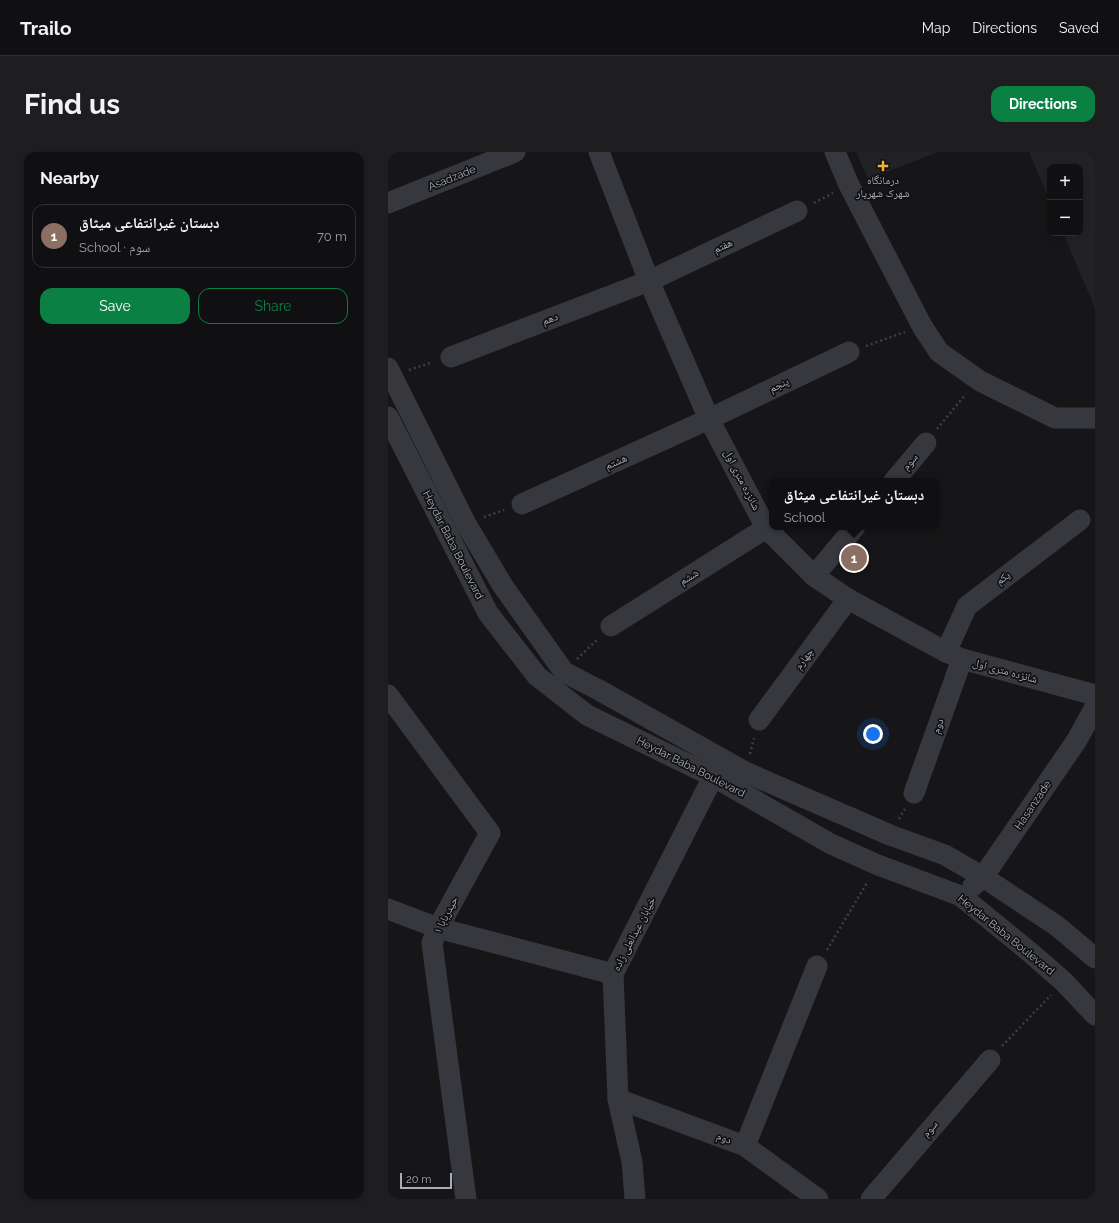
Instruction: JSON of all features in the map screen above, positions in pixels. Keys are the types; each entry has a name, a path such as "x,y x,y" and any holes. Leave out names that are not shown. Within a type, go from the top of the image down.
{"street":[{"name":"Asadzade","path":"388,203 515,152"},
{"name":"شانزده متری اول","path":"599,152 649,281 710,419 766,528 814,576 848,599 954,656 1095,695"},
{"path":"834,152 849,185 922,326 940,352 980,381 1055,418 1095,418"},
{"name":"هفتم","path":"649,281 797,211"},
{"name":"دهم","path":"451,357 649,281"},
{"name":"پنجم","path":"710,419 849,352"},
{"name":"Heydar Baba Boulevard","path":"390,371 466,524 503,586 564,672 599,690 831,844 878,865 961,896 1064,982 1095,1015"},
{"name":"Heydar Baba Boulevard","path":"388,417 488,613 537,676 587,715 718,768 745,772 890,835 944,856 983,877 1057,926 1095,958"},
{"name":"هشتم","path":"522,504 710,419"},
{"name":"سوم","path":"897,478 926,443"},
{"name":"یکم","path":"954,656 966,606 1080,520"},
{"name":"ششم","path":"611,626 766,528"},
{"path":"814,576 853,530"},
{"name":"چهارم","path":"759,720 848,599"},
{"name":"دوم","path":"914,793 954,656"},
{"name":"حیدربابا ۱","path":"388,695 490,833 438,928 432,943 466,1199"},
{"name":"Hasanzade","path":"961,896 983,877 1078,740 1095,707"},
{"name":"خیابان عبدالعلی زاده","path":"635,1199 632,1162 618,1099 613,974 718,768"},
{"path":"388,909 438,928 613,974"},
{"path":"745,1146 817,966"},
{"name":"سوم","path":"871,1199 990,1060"},
{"name":"دوم","path":"618,1099 745,1146 818,1199"}],"path":[{"path":"797,211 849,185"},
{"path":"849,352 922,326"},
{"path":"390,371 451,357"},
{"path":"926,443 959,400 980,381"},
{"path":"466,524 522,504"},
{"path":"564,672 611,626"},
{"path":"745,772 759,720"},
{"path":"890,835 914,793"},
{"path":"817,966 878,865"},
{"path":"990,1060 1064,982"},
{"path":"1089,1199 1095,1195"}],"shaded area":[{"name":"درمانگاه شهرک شهریار","path":"856,152 938,152 868,179"},
{"path":"1029,152 1095,152 1095,308 1064,236 1083,236 1083,164 1047,164 1047,194"}],"place":[{"name":"درمانگاه شهرک شهریار","path":"883,166"},
{"name":"دبستان غیرانتفاعی میثاق","path":"854,558"}]}
